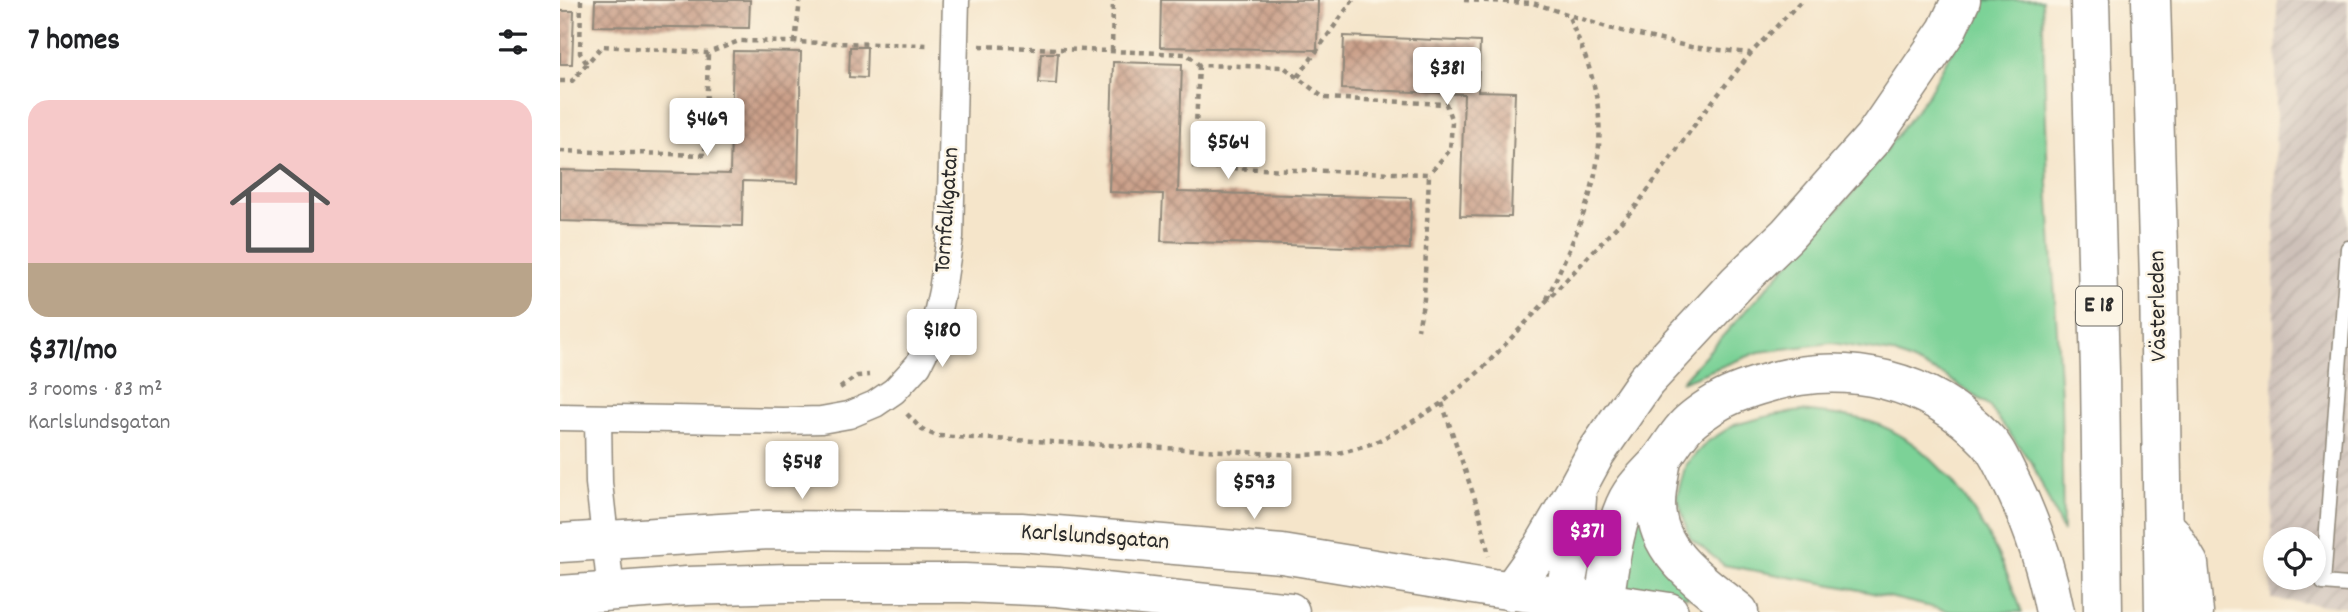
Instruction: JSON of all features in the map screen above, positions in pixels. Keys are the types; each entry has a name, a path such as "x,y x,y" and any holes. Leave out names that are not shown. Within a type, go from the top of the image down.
{"main road":[{"path":"1511,591 1542,548 1595,453 1646,381 1738,282 1787,235 1873,138 1947,30 1961,0"},
{"name":"E 18","path":"2090,0 2103,612"},
{"name":"Västerleden","path":"2151,0 2164,612"},
{"path":"1603,607 1616,533 1630,495 1685,426 1715,404 1744,389 1806,374 1835,373 1867,375 1900,384 1932,398 1960,416 1989,442 2018,494 2033,531 2048,576 2055,612"},
{"path":"1661,459 1656,504 1662,538 1685,570 1739,612"},
{"path":"1563,604 1573,549 1577,488"},
{"path":"2164,519 2189,565 2194,612"},
{"name":"Karlslundsgatan","path":"560,543 768,530 1021,531 1282,554 1511,591 1563,604 1668,612"},
{"path":"560,595 687,586 964,583 1058,587 1290,612"}],"street":[{"name":"Tornfalkgatan","path":"560,417 821,420 849,415 875,404 890,394 918,365 932,337 950,237 956,0"},
{"path":"598,418 597,448 611,592"}],"lane":[{"path":"2348,248 2323,583 2348,585"}],"path":[{"path":"581,0 580,53 587,64"},
{"path":"795,43 800,0"},
{"path":"1112,51 1113,0"},
{"path":"1298,78 1353,0"},
{"path":"1464,0 1528,1 1609,28 1691,47 1751,53"},
{"path":"834,392 857,376 870,375 922,430 937,436 1299,455 1335,454 1374,443 1443,402 1481,370 1637,205 1701,116 1751,53 1802,0"},
{"path":"1545,303 1578,228 1600,156 1597,99 1591,72 1568,14"},
{"path":"560,81 572,81 602,47 708,53 738,41 955,46 1187,54 1199,65 1284,67 1324,98 1446,104 1452,122 1450,150 1429,174 1424,299 1418,328"},
{"path":"560,151 705,155 708,53"},
{"path":"1199,65 1194,167 1429,174"},
{"path":"1443,402 1479,510"}],"shaded area":[{"path":"2277,0 2348,0 2348,608 2271,599 2271,590 2326,590 2326,527 2272,527"}],"green space":[{"path":"1980,0 2042,0 2048,184 2061,397 2063,532 2033,465 1988,405 1945,376 1892,353 1832,343 1759,352 1681,382 1855,190 1927,96"},
{"path":"1802,411 1865,420 1894,432 1920,449 1943,471 1982,525 1998,554 2022,612 1952,612 1855,589 1724,565 1690,538 1677,496 1686,464 1707,442 1734,425"},
{"path":"1638,507 1690,597 1623,587"}],"building":[{"path":"595,0 750,0 749,28 594,26"},
{"path":"1161,0 1318,0 1317,50 1160,47"},
{"path":"560,11 574,11 572,64 560,64"},
{"path":"1344,36 1480,42 1478,91 1515,92 1511,217 1460,216 1464,94 1342,89"},
{"path":"850,47 867,47 866,78 849,77"},
{"path":"733,51 801,52 798,183 743,181 742,226 560,221 560,170 730,174"},
{"path":"1041,53 1058,53 1056,84 1039,83"},
{"path":"1113,62 1182,64 1178,192 1411,198 1410,249 1161,241 1163,194 1109,192"}]}
